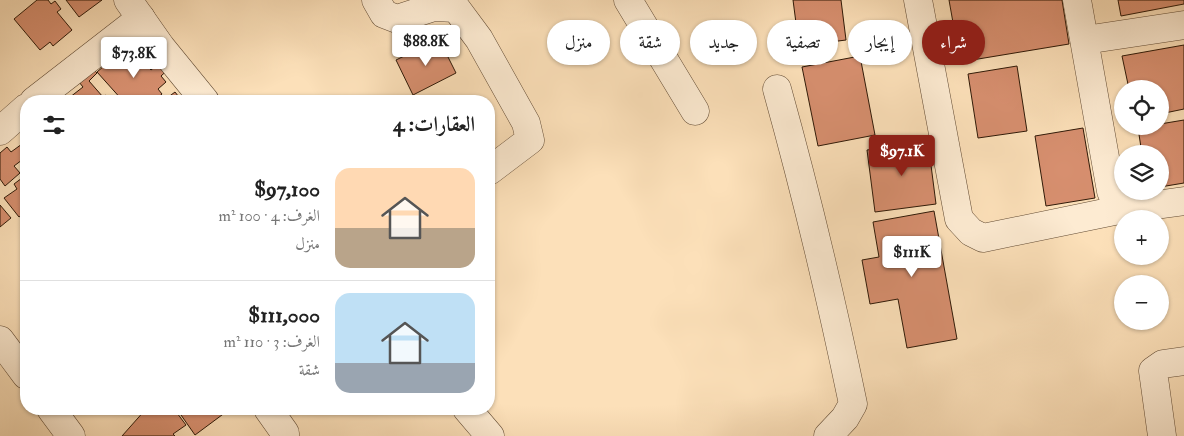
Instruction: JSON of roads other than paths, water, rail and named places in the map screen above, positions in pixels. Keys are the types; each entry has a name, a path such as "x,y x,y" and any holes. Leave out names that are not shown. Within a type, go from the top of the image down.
{"street":[{"path":"376,0 384,14 397,19 434,7 456,8 479,39 526,123 530,140 495,166"},
{"path":"628,0 695,111"},
{"path":"918,0 959,219 971,232 983,238 1114,211"},
{"path":"1077,0 1086,40 1111,191 1119,210 1184,201"},
{"path":"41,95 134,9 161,47 200,95"},
{"path":"1086,40 1184,25"},
{"path":"777,89 800,171 830,294 853,404 845,418 828,436"},
{"path":"0,131 20,114"},
{"path":"0,340 20,367"},
{"path":"1162,436 1153,371 1163,364 1184,361"},
{"path":"55,415 71,436"},
{"path":"272,415 285,433 285,436"},
{"path":"472,415 490,436"}]}
